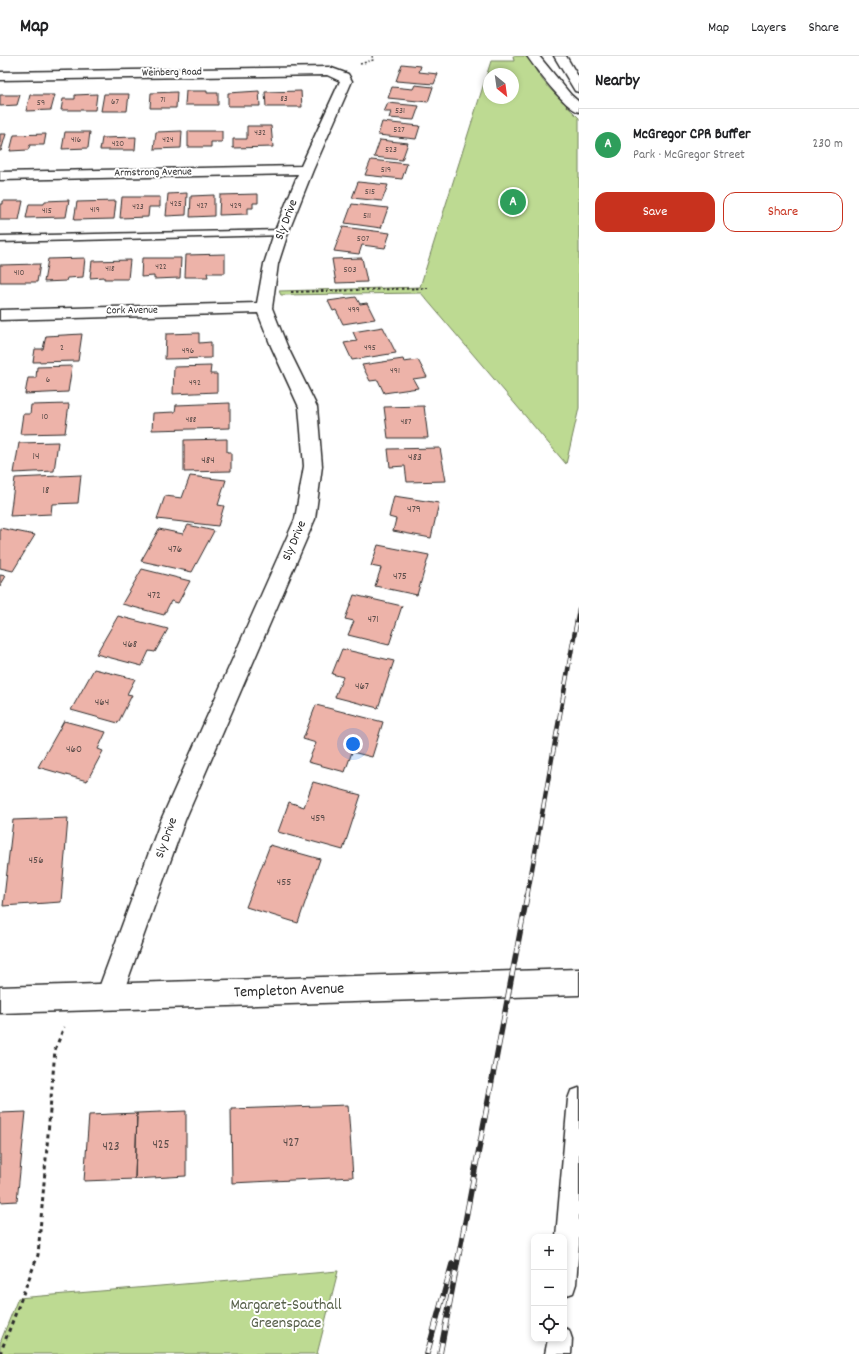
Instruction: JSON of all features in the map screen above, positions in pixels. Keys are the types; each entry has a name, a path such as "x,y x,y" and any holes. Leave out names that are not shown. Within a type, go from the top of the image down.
{"street":[{"path":"533,56 566,98 579,108"},
{"path":"560,56 579,88"},
{"name":"Weinberg Road","path":"0,76 329,71 344,77"},
{"name":"Sly Drive","path":"109,996 173,820 305,519 312,466 308,407 279,346 265,300 271,264 281,233 306,170 346,81 344,77"},
{"name":"Armstrong Avenue","path":"0,176 306,170"},
{"name":"Cork Avenue","path":"0,314 265,300"},
{"name":"Templeton Avenue","path":"0,1000 579,982"}],"lane":[{"path":"0,239 281,233"},
{"path":"565,1270 579,1099"},
{"path":"558,1354 560,1342"}],"path":[{"path":"265,300 428,288"},
{"path":"0,1354 38,1255 55,1050 64,1027 68,1023"}],"green space":[{"path":"513,56 528,56 544,81 579,118 579,408 566,464 421,293 281,295 279,291 420,287 483,86 483,104 519,104 519,68 489,68 491,61 514,61"},
{"name":"Margaret-Southall Greenspace","path":"338,1271 317,1354 0,1354 0,1343 18,1298"}],"building":[{"path":"402,64 421,66 419,72 438,74 434,84 396,81"},
{"path":"415,85 433,87 428,102 388,98 392,87 413,89"},
{"path":"186,91 207,91 207,93 218,93 218,105 185,105"},
{"path":"259,91 260,106 228,106 228,93"},
{"path":"301,91 302,107 266,107 265,92"},
{"path":"177,92 176,108 150,108 151,93"},
{"path":"97,94 95,110 61,110 63,99 75,99 75,95"},
{"path":"104,94 129,94 127,111 101,111"},
{"path":"0,95 20,95 17,105 0,106"},
{"path":"30,95 55,95 51,110 26,111"},
{"path":"388,103 419,106 414,120 389,118 391,112 384,112"},
{"path":"382,122 420,126 416,139 378,135"},
{"path":"247,126 271,126 273,147 233,148 233,139 247,139"},
{"path":"182,131 181,148 154,149 156,132"},
{"path":"188,131 222,131 222,142 211,142 211,147 188,147"},
{"path":"65,132 90,132 88,148 62,149"},
{"path":"0,134 6,134 1,151 0,151"},
{"path":"46,134 44,145 30,145 28,150 10,151 14,135"},
{"path":"136,137 135,150 100,150 102,138"},
{"path":"380,140 408,143 402,160 374,157"},
{"path":"371,160 407,164 402,179 365,175"},
{"path":"358,182 388,185 382,201 352,198"},
{"path":"187,193 186,215 166,216 168,194"},
{"path":"258,194 258,203 253,203 253,208 248,208 248,214 219,215 220,195"},
{"path":"214,195 214,216 190,217 191,196"},
{"path":"122,197 160,197 160,207 149,207 148,217 120,218"},
{"path":"69,200 66,217 26,218 29,204 44,204 45,201"},
{"path":"3,201 23,201 19,220 0,220 0,204 3,204"},
{"path":"116,201 114,219 74,220 77,202"},
{"path":"352,204 388,208 381,228 345,223"},
{"path":"343,227 390,233 385,248 362,245 359,254 334,251"},
{"path":"225,254 225,273 207,273 208,277 185,277 186,255"},
{"path":"85,258 83,277 67,278 66,281 44,282 48,259"},
{"path":"142,258 181,258 180,278 154,279 154,276 141,277"},
{"path":"362,258 367,282 336,283 332,259"},
{"path":"130,260 128,279 104,279 104,277 90,278 92,261"},
{"path":"40,264 37,282 0,282 0,265"},
{"path":"356,297 360,304 367,303 375,319 343,324 336,310 333,311 328,301"},
{"path":"383,327 396,353 352,360 344,343 357,341 353,332"},
{"path":"199,333 199,343 211,342 211,358 165,359 166,334"},
{"path":"82,334 78,361 33,362 35,349 43,349 46,336"},
{"path":"403,359 404,362 418,360 427,377 413,379 418,388 384,393 378,380 370,381 362,365"},
{"path":"72,366 68,392 25,394 28,378 36,378 37,367"},
{"path":"211,366 210,374 217,374 217,392 173,394 174,367"},
{"path":"230,403 230,428 152,430 153,413 175,412 176,405"},
{"path":"69,404 65,433 20,434 23,414 30,414 31,405"},
{"path":"424,406 428,438 388,438 384,407"},
{"path":"227,439 227,452 231,452 231,471 184,472 184,440"},
{"path":"58,442 54,471 14,473 19,443"},
{"path":"440,448 446,481 407,482 405,466 390,467 388,449"},
{"path":"81,475 78,503 52,504 51,514 10,516 15,478"},
{"path":"190,476 226,480 218,505 224,506 218,526 157,519 165,496 182,498"},
{"path":"394,496 439,503 431,538 393,531 396,519 389,517"},
{"path":"188,525 214,531 192,572 141,561 159,529 183,534"},
{"path":"0,528 35,535 13,571 0,568"},
{"path":"378,545 429,555 417,595 375,586 381,568 371,566"},
{"path":"142,569 190,581 178,603 171,601 164,615 122,604"},
{"path":"0,575 6,576 0,586"},
{"path":"354,595 402,606 389,645 348,635 354,621 345,619"},
{"path":"118,616 168,629 155,652 149,651 142,666 96,654"},
{"path":"342,649 394,661 378,708 335,697 343,677 332,674"},
{"path":"94,669 135,679 127,694 132,695 118,723 71,710"},
{"path":"316,705 383,722 372,757 352,752 345,772 308,762 316,743 303,739"},
{"path":"64,721 106,732 98,749 103,751 87,781 38,767"},
{"path":"313,782 361,795 343,850 278,832 289,802 304,807"},
{"path":"68,818 61,902 3,906 13,820"},
{"path":"270,845 320,859 298,923 246,907"},
{"path":"348,1105 353,1177 232,1183 231,1109"},
{"path":"186,1111 186,1176 135,1179 137,1113"},
{"path":"26,1112 17,1201 0,1202 0,1113"},
{"path":"137,1113 135,1179 84,1181 89,1115"}],"railway":[{"path":"527,897 579,609"},
{"path":"440,1354 527,896"},
{"path":"427,1354 452,1264"}],"place":[{"name":"McGregor CPR Buffer","path":"513,202"}]}
